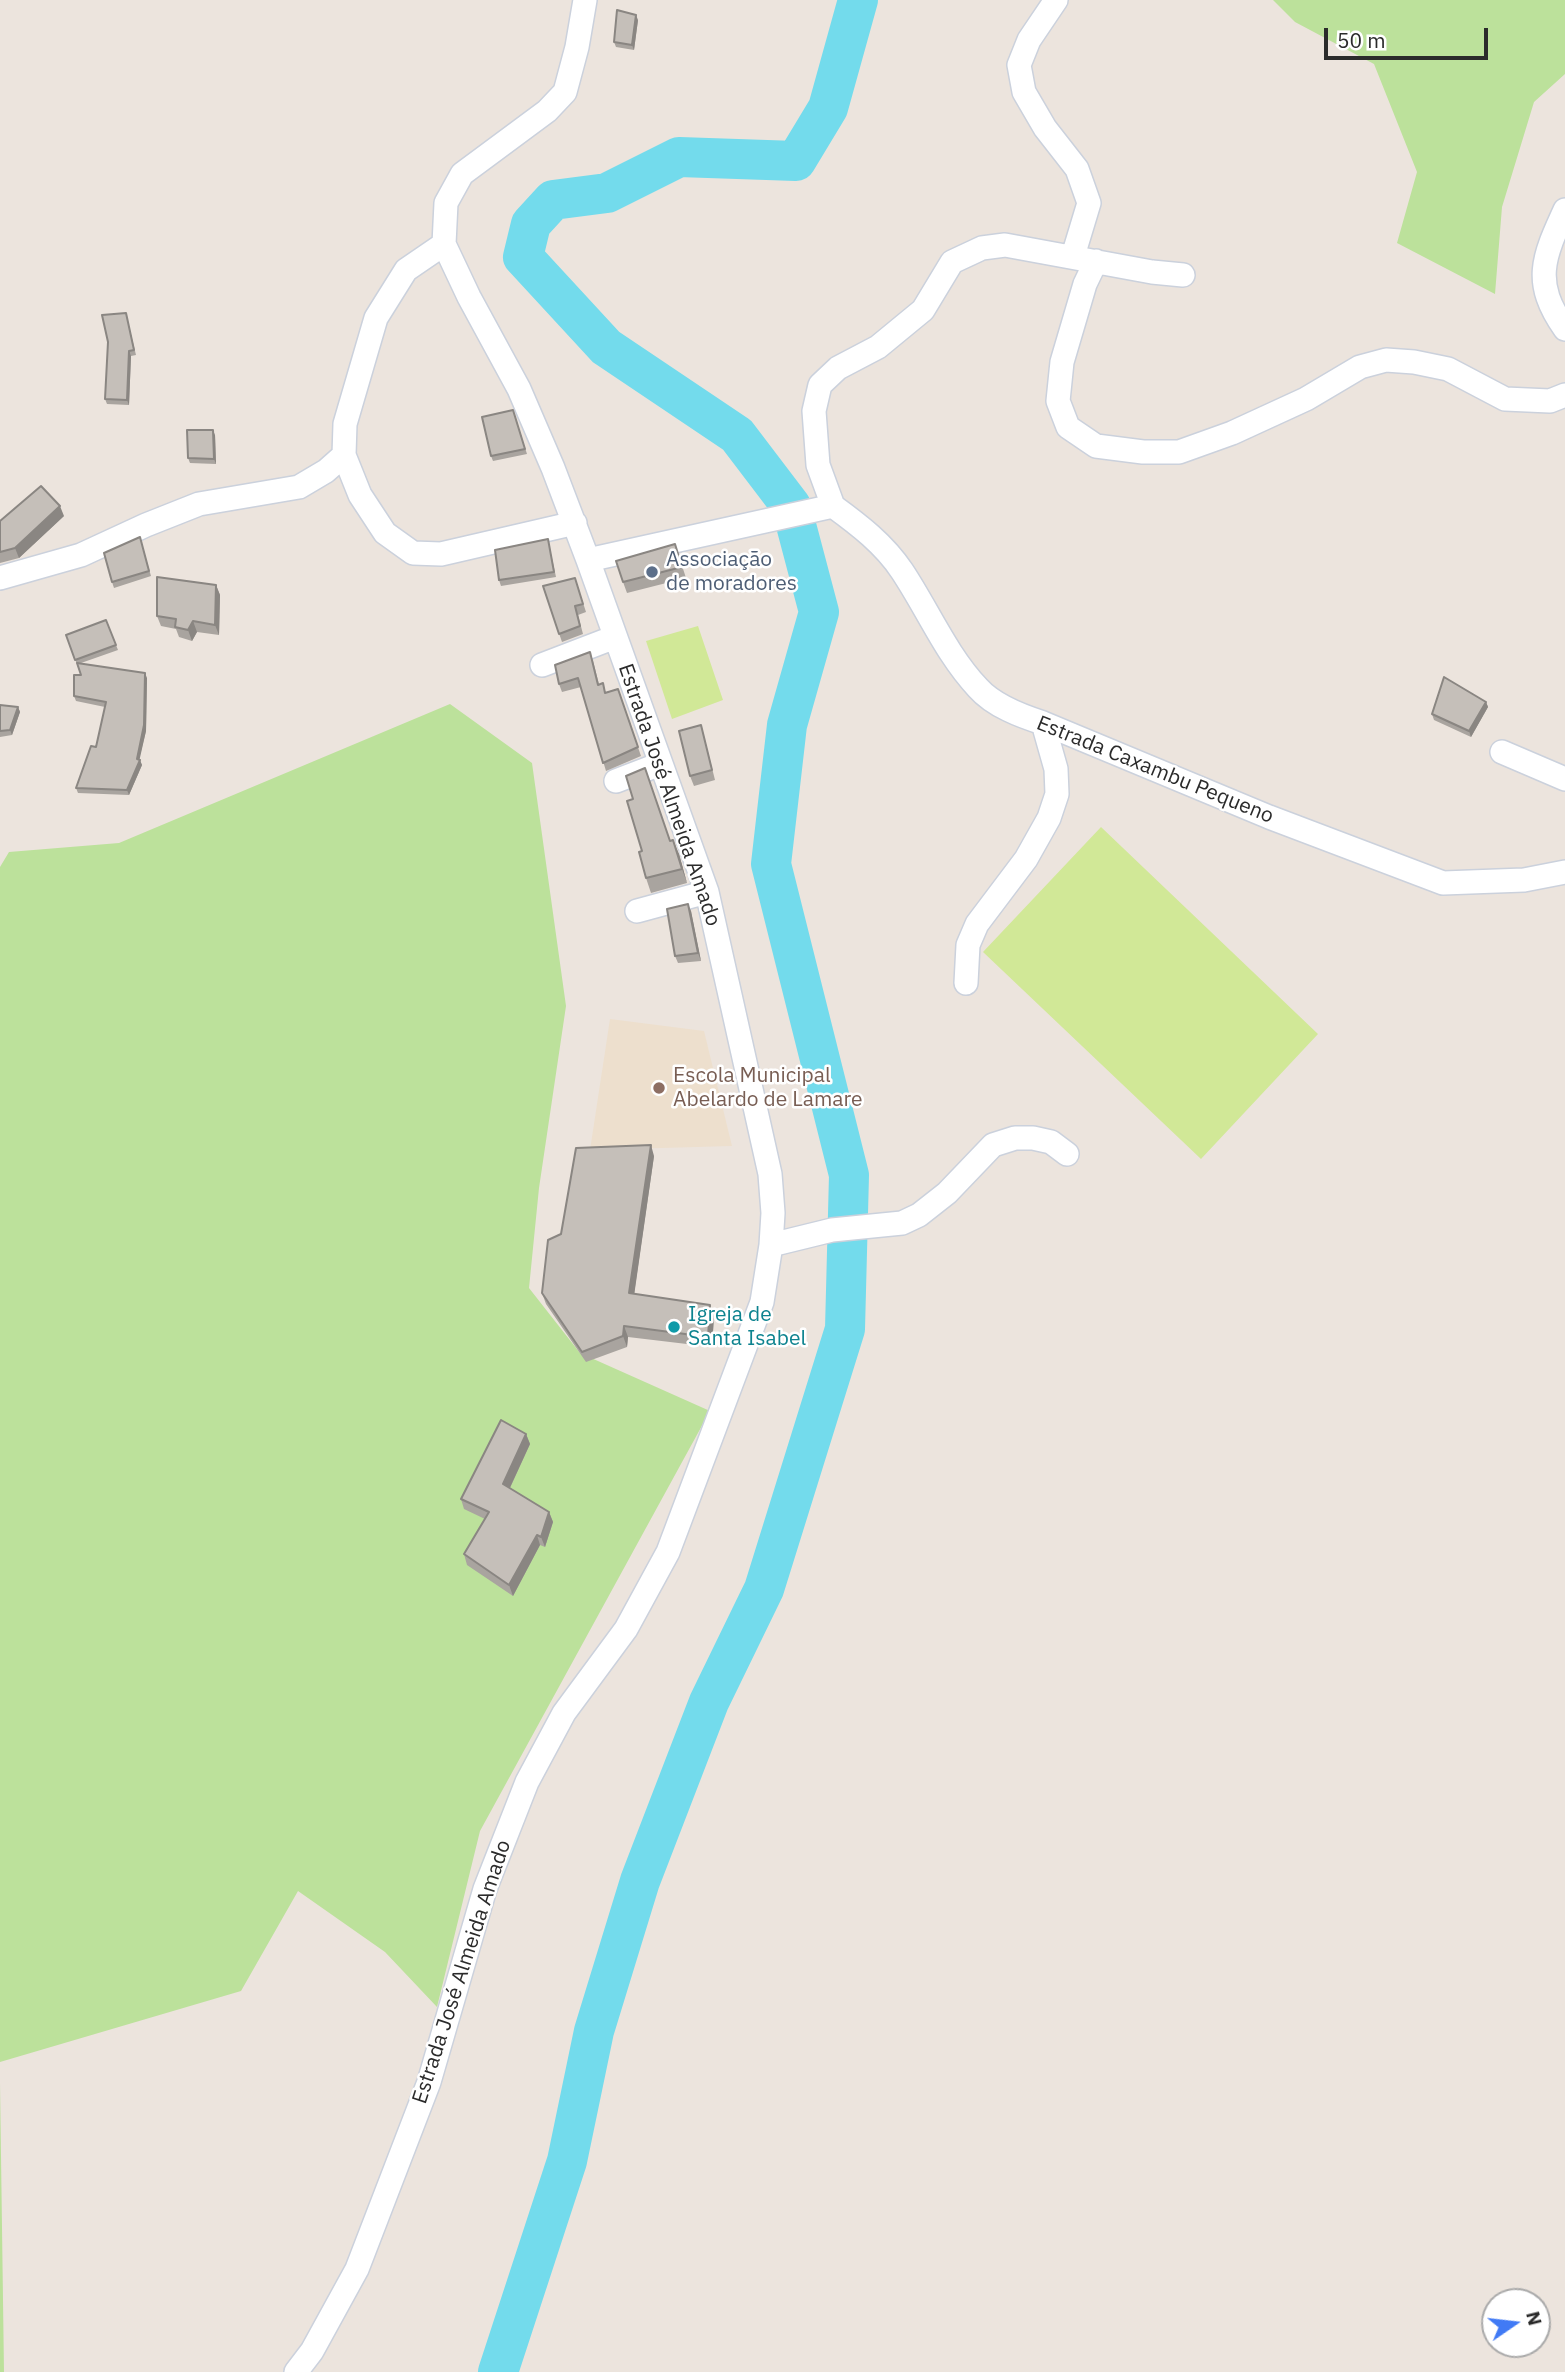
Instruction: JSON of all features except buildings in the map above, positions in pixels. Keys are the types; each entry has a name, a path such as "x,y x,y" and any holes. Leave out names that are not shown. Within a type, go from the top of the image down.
{"street":[{"name":"Estrada José Almeida Amado","path":"296,2372 312,2350 357,2269 429,2082 485,1889 527,1782 564,1713 625,1629 668,1552 762,1302 771,1245 773,1213 770,1174 707,892 575,523 519,390 444,244 446,203 461,174 547,111 565,93 585,0"},
{"path":"1056,0 1029,40 1019,65 1024,92 1045,128 1077,169 1089,203 1084,258 1085,284 1062,362 1058,401 1068,427 1096,446 1143,452 1179,452 1232,433 1306,399 1360,367 1386,360 1448,369 1505,399 1550,401 1565,395"},
{"path":"1565,210 1549,246 1542,276 1552,310 1565,329"},
{"path":"444,244 406,270 376,317 345,424 344,455 360,495 385,533 413,553 441,554 575,523"},
{"path":"588,560 825,508 818,465 814,411 820,385 838,368 878,347 923,310 953,262 982,248 1005,245 1152,272 1183,275"},
{"path":"0,578 81,555 199,504 299,487 326,471 344,455"},
{"name":"Estrada Caxambu Pequeno","path":"825,508 873,536 902,570 943,640 979,690 1013,713 1269,817 1443,883 1524,880 1565,872"},
{"path":"542,665 615,637"},
{"path":"966,982 968,945 977,924 1026,859 1049,818 1056,794 1056,769 1043,723"},
{"path":"1502,752 1565,779"},
{"path":"616,781 661,763"},
{"path":"637,911 707,892"},
{"path":"771,1245 832,1230 902,1223 919,1215 947,1193 993,1145 1015,1138 1051,1142 1067,1154"}],"shaded area":[{"name":"Escola Municipal Abelardo de Lamare","path":"610,1019 704,1031 732,1146 590,1150"}],"green space":[{"path":"1273,0 1565,0 1565,74 1534,102 1502,207 1495,294 1397,243 1417,172 1374,64 1295,22"},
{"path":"698,626 723,700 672,719 646,641"},
{"path":"450,704 532,763 566,1006 539,1188 529,1288 580,1353 710,1411 480,1831 437,2007 385,1952 298,1891 241,1991 0,2062 0,867 9,852 119,843"},
{"path":"1101,827 1318,1034 1201,1159 983,952"},
{"path":"0,2083 4,2372 0,2372"}],"waterway":[{"path":"498,2372 567,2161 594,2031 640,1881 709,1702 764,1589 845,1329 849,1175 771,864 787,725 819,612 791,506 737,435 606,347 523,257 531,224 553,200 607,193 679,157 796,161 828,108 858,0"}],"place":[{"name":"Associação de moradores","path":"652,572"},
{"name":"Escola Municipal Abelardo de Lamare","path":"659,1088"},
{"name":"Igreja de Santa Isabel","path":"674,1327"}]}
